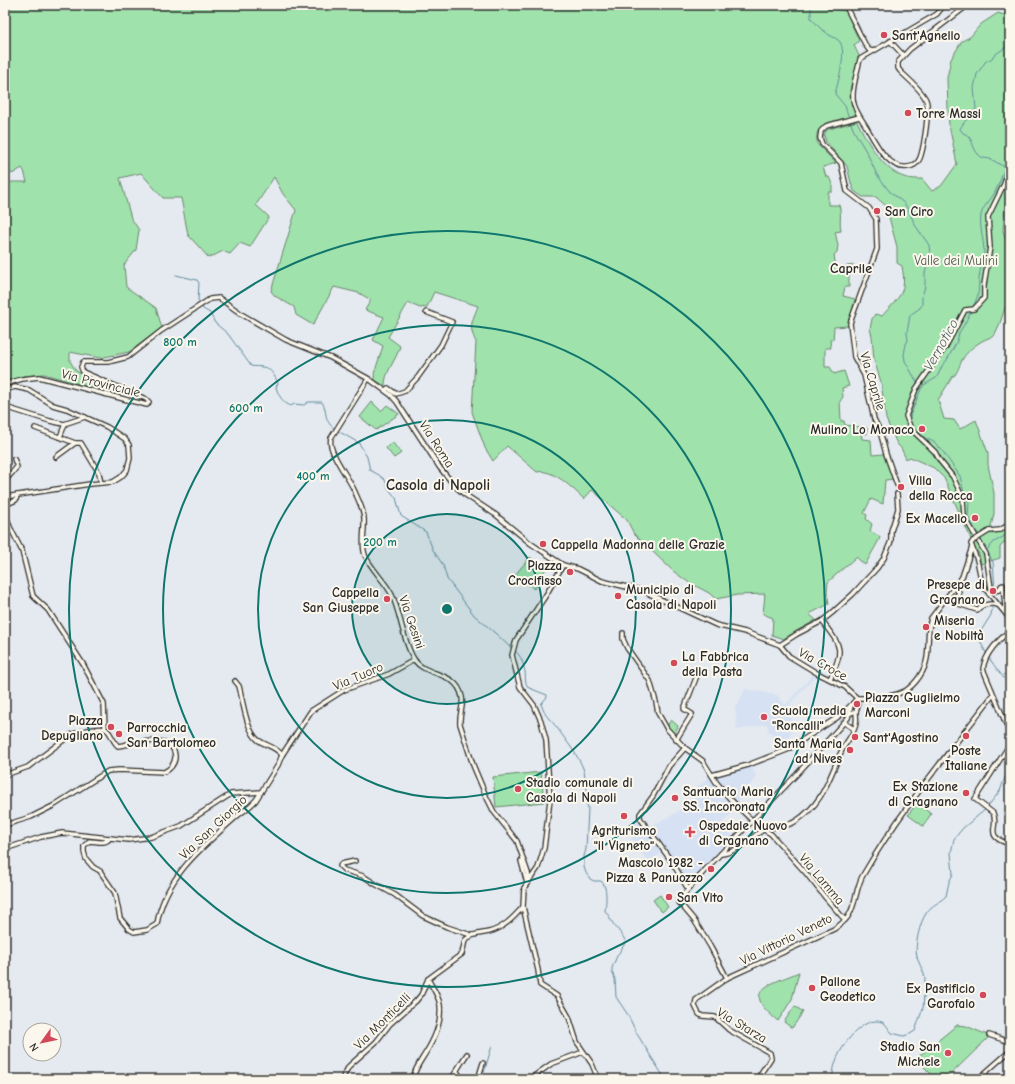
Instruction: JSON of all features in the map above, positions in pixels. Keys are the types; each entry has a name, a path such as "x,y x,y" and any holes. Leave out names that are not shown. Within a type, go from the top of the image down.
{"street":[{"path":"845,5 866,46 869,50 873,51"},
{"path":"944,5 937,14 860,59 852,96 859,117 867,128 873,141 895,165 903,167 911,166 919,160 928,106 923,94 898,68 898,62 910,49 968,5"},
{"path":"890,41 903,56"},
{"name":"Via Caprile","path":"859,117 826,126 821,131 820,138 822,144 841,163 847,191 869,208 877,224 877,249 850,323 854,357 864,375 874,419 880,431 897,485"},
{"path":"1004,610 1003,585 999,590 993,591 991,588 986,554 964,516 963,499 953,477 940,461 935,452 911,429 906,416 919,384 946,348 965,310 974,309 984,298 984,285 990,247 988,216 1004,184 1010,163"},
{"name":"Via Roma","path":"193,310 210,299 219,298 243,315 286,340 331,358 385,390 395,398 440,468 455,486 464,494 496,515 530,543 563,565 578,569 602,581 643,591 716,625 745,632 780,645"},
{"name":"Via Provinciale","path":"5,384 22,379 38,377 147,405 149,402 146,399 83,372 81,367 82,362 108,362 128,357 161,331 193,310"},
{"path":"385,390 388,388 396,394 405,391 431,360 449,329 452,322 426,312"},
{"name":"Via Gesini","path":"368,379 331,438 330,442 333,453 350,482 362,508 366,556 393,597 414,660 419,665 450,679 460,691 462,697 459,717 460,724 473,765 494,812 513,836"},
{"path":"5,390 16,387 29,390 53,404 107,426 125,439 129,445 130,458 127,470 121,477 113,482 5,497"},
{"path":"5,407 50,421 65,424 85,417"},
{"path":"60,437 65,424"},
{"path":"36,428 75,443 81,443 99,474 101,483"},
{"path":"56,457 75,443"},
{"path":"5,481 16,467 14,459"},
{"path":"780,645 796,634 822,621 853,594 884,558 891,541 891,532 898,509 898,494"},
{"path":"5,505 16,500 17,495"},
{"path":"5,512 10,527 22,551 33,596 48,610 84,664 104,704 105,728 110,734 114,743 118,746 156,740 167,743 175,755 174,765 164,772 108,771 53,806 31,817 5,825"},
{"path":"875,697 904,691 920,676 926,664 929,624 931,618 963,574 969,559 972,547 971,544 973,541 990,531 1000,530 1010,524"},
{"path":"972,547 981,579 986,590 1010,619"},
{"path":"969,559 970,557 976,558"},
{"path":"524,888 538,868 544,848 550,800 546,740 541,721 534,706 520,687 512,655 516,640 546,596 563,565"},
{"path":"954,587 959,592 955,599 956,603 977,610 985,605 999,605"},
{"path":"822,621 836,639 839,646 837,660 830,680"},
{"path":"1010,630 996,643 983,669 1009,731 1010,739 1008,747 980,788 975,799 990,810 995,816 994,831 997,838 1010,844"},
{"name":"Via Lamma","path":"623,633 623,639 627,648 650,681 658,713 667,729 676,740 703,761 716,782 732,801 759,827 765,829 771,834 845,920"},
{"name":"Via Croce","path":"780,645 789,656 845,687 857,698"},
{"name":"Via Tuoro","path":"260,793 278,765 282,755 311,711 344,690 390,674 414,660"},
{"path":"676,740 692,714 684,709 698,673"},
{"path":"235,681 239,686 254,736 276,748 282,755"},
{"name":"Via Vittorio Veneto","path":"727,978 834,929 845,920 850,914 860,881 882,845 938,767 994,695"},
{"path":"857,698 867,698"},
{"path":"847,718 857,698"},
{"path":"720,854 730,852 739,847 765,829 791,824 803,816 816,804 829,783 842,750 856,725 856,711 858,706 857,698"},
{"path":"842,714 850,704 854,702"},
{"path":"727,978 694,920 678,901 847,718 856,711"},
{"path":"712,775 748,765 787,750 838,718"},
{"path":"847,718 854,730"},
{"path":"5,775 28,767 75,733 97,728 105,728"},
{"path":"685,748 669,766 653,796 640,814 640,818 672,862 688,889"},
{"path":"5,849 41,837 62,833 129,840 160,834 182,826 231,794 260,793"},
{"name":"Via San Giorgio","path":"110,838 104,842 89,840 84,852 86,859 93,867 100,871 115,893 120,918 128,929 134,932 147,930 157,924 159,912 168,891 179,873 199,851 236,817 252,805 260,793"},
{"path":"513,836 520,850 528,873 528,882"},
{"path":"513,836 528,882"},
{"path":"355,861 343,863 340,864 340,866 344,870 363,876 377,886 395,894 423,916 447,927 471,935 498,929 514,918 523,907"},
{"path":"524,873 523,907 538,970 540,985 557,996 569,1017 577,1042 592,1064 598,1079"},
{"path":"413,1079 414,1072 433,1042 439,1022 440,1005 428,979 459,958 462,954 465,940 471,935"},
{"path":"721,981 724,972"},
{"name":"Via Starza","path":"727,978 696,1000 695,1006 697,1012 702,1016 715,1017 729,1030 770,1053 770,1060 757,1079"},
{"name":"Via Monticelli","path":"342,1079 349,1066 376,1042 390,1024 416,1001 421,995 428,979"},
{"path":"989,1035 1010,1042"},
{"path":"978,1079 1010,1051"},
{"path":"530,1079 551,1064 583,1052"},
{"path":"452,1078 457,1072 457,1068 468,1054"},
{"path":"478,1079 483,1063"},
{"path":"457,1072 463,1079"}],"shaded area":[{"path":"814,674 816,675 789,705 792,709 787,713 792,720 791,734 787,741 779,742 781,750 776,751 771,732 769,733 767,724 737,730 735,707 737,707 745,689 777,695 785,705"},
{"path":"751,764 756,777 737,803 723,788 716,777"},
{"name":"Ospedale Nuovo di Gragnano","path":"710,776 722,793 737,808 720,825 733,836 689,885 649,827 676,813 684,806 688,809 698,805 690,793"},
{"path":"638,818 663,852 648,862 625,829"}],"green space":[{"path":"5,5 822,5 829,9 846,11 859,41 854,45 859,56 850,92 850,99 856,115 825,125 818,131 817,144 836,163 823,167 826,177 829,177 832,184 832,192 828,192 828,205 839,205 840,212 841,231 835,232 838,245 837,252 834,255 836,268 854,265 850,275 849,287 845,287 843,296 855,299 848,326 834,327 833,340 830,340 831,348 825,348 825,367 830,367 834,374 844,371 849,386 842,388 843,397 840,401 841,421 844,421 845,425 867,428 867,434 861,433 862,439 871,440 872,455 884,454 894,479 885,480 883,504 871,499 864,513 867,515 866,519 872,524 870,531 880,537 865,565 856,557 828,582 827,592 829,604 809,614 816,620 783,639 772,635 773,618 763,614 765,594 737,595 716,599 709,593 688,582 673,571 634,534 627,520 592,490 584,499 569,485 556,476 550,473 537,472 507,446 493,461 485,448 472,412 476,342 472,332 472,324 478,306 434,292 427,307 420,308 408,303 388,337 400,346 386,376 385,386 375,380 374,374 383,346 373,340 384,317 365,310 371,300 359,293 334,287 313,325 296,315 294,307 275,296 271,291 296,210 283,194 274,177 256,205 269,217 250,247 240,243 230,254 223,251 209,258 188,235 181,198 163,198 141,173 120,178 131,218 139,230 136,250 124,265 126,287 156,308 162,328 129,352 100,358 70,352 70,361 76,371 120,394 103,391 44,374 23,376 5,384 5,184 11,182 27,182 22,168 12,174 5,165"},
{"name":"Valle dei Mulini","path":"1010,5 1010,198 1005,206 1003,231 1010,253 1010,293 994,336 980,342 968,352 938,400 944,419 954,420 960,429 976,420 988,453 988,465 994,493 994,514 991,526 992,534 1001,531 1010,531 1010,537 1000,547 1000,558 981,564 979,554 944,478 934,468 910,457 906,459 901,448 897,444 886,419 881,382 874,360 870,329 872,319 875,314 882,316 901,294 904,282 902,266 897,263 897,247 886,206 876,197 863,197 854,191 847,166 826,142 824,135 829,129 857,121 877,155 890,169 898,175 907,178 922,179 932,191 941,186 957,164 949,125 948,110 947,78 951,59 962,41 970,37 981,24 998,13 1004,15"},
{"path":"372,402 381,411 387,405 399,414 376,430 360,417"},
{"path":"392,442 401,453 394,458 386,448"},
{"path":"530,557 546,569 543,573 545,575 534,589 515,575"},
{"path":"671,720 678,726 674,735 667,726"},
{"name":"Stadio comunale di Casola di Napoli","path":"541,772 544,802 496,807 493,777"},
{"path":"917,803 931,814 923,826 908,815"},
{"path":"660,895 668,907 662,912 653,900"},
{"path":"799,972 792,999 778,1021 766,1011 761,1002 760,995 769,985"},
{"path":"795,1006 803,1012 792,1028 784,1022"},
{"name":"Stadio San Michele","path":"957,1025 966,1026 990,1036 946,1079 936,1079 919,1062 920,1060 918,1057"}],"waterway":[{"path":"811,5 811,18 822,30 839,41 842,47 843,53 841,68 835,94 845,106 849,118"},
{"path":"1005,167 990,159 980,156 976,152 971,139 960,129 976,109 974,88 977,74 986,61 991,59 1006,47 1010,46"},
{"path":"850,121 877,175 890,192 904,203 915,225 929,245 930,256 925,273 925,286 922,304 920,308 910,315 907,333 908,340 904,354 905,361 918,384"},
{"name":"Vernotico","path":"972,308 978,294 979,276 984,255 981,215 1002,177 1010,152"},
{"path":"176,275 197,280 199,283 198,300 200,303"},
{"path":"202,306 203,309 210,313 215,323 228,334 251,366 265,367 272,372 278,383 276,387 278,393 283,401 291,406 294,404 304,405 308,402 322,402 327,420 335,429"},
{"name":"Vernotico","path":"971,311 959,333 953,349 938,375 921,389 910,416 911,424 915,431 934,442 941,449 960,476 964,493 969,502 968,518 979,535"},
{"path":"338,431 359,443 367,457 370,470 385,480 388,488 396,498 401,516 426,532 433,550 443,565 447,579 474,615 512,649"},
{"path":"988,549 994,542 1010,533"},
{"name":"Vernotico","path":"980,538 993,562 995,589"},
{"name":"Vernotico","path":"987,655 981,643 979,634 991,615 992,608"},
{"path":"515,651 523,663 527,686 547,695 541,704 545,713 572,748 583,768 587,790 586,801 588,808 584,867 590,879 594,881 601,881 605,887 605,911 625,940 612,968 615,979 616,997 665,1079"},
{"name":"Vernotico","path":"989,658 1010,687"},
{"name":"Vernotico","path":"988,806 1000,791 1010,764"},
{"name":"Vernotico","path":"832,1079 835,1063 839,1055 848,1040 860,1027 875,1021 884,1023 892,1033 904,1036 915,1031 923,1008 925,980 916,952 920,927 924,916 929,910 946,896 949,882 953,874 951,853 954,839 963,828 986,809"},
{"path":"482,1079 492,1046"}],"tunnel":[{"path":"897,485 897,494"},
{"path":"867,698 875,697"}],"place":[{"name":"Sant'Agnello","path":"884,35"},
{"name":"Torre Massi","path":"908,113"},
{"name":"San Ciro","path":"877,211"},
{"name":"Mulino Lo Monaco","path":"922,429"},
{"name":"Villa della Rocca","path":"901,487"},
{"name":"Ex Macello","path":"975,518"},
{"name":"Cappella Madonna delle Grazie","path":"543,544"},
{"name":"Piazza Crocifisso","path":"570,572"},
{"name":"Presepe di Gragnano","path":"993,591"},
{"name":"Municipio di Casola di Napoli","path":"618,596"},
{"name":"Cappella San Giuseppe","path":"387,599"},
{"name":"Miseria e Nobiltà","path":"926,627"},
{"name":"La Fabbrica della Pasta","path":"674,663"},
{"name":"Piazza Guglielmo Marconi","path":"857,704"},
{"name":"Scuola media \"Roncalli\"","path":"764,717"},
{"name":"Piazza Depugliano","path":"111,727"},
{"name":"Parrocchia San Bartolomeo","path":"119,734"},
{"name":"Poste Italiane","path":"966,736"},
{"name":"Sant'Agostino","path":"855,737"},
{"name":"Santa Maria ad Nives","path":"850,750"},
{"name":"Stadio comunale di Casola di Napoli","path":"518,789"},
{"name":"Ex Stazione di Gragnano","path":"966,793"},
{"name":"Santuario Maria SS. Incoronata","path":"675,798"},
{"name":"Agriturismo \"il Vigneto\"","path":"624,816"},
{"name":"Ospedale Nuovo di Gragnano","path":"690,832"},
{"name":"Mascolo 1982 - Pizza & Panuozzo","path":"711,869"},
{"name":"San Vito","path":"669,897"},
{"name":"Pallone Geodetico","path":"812,988"},
{"name":"Ex Pastificio Garofalo","path":"983,995"},
{"name":"Stadio San Michele","path":"948,1053"}],"district":[{"name":"Caprile","path":"851,268"},
{"name":"Casola di Napoli","path":"438,485"}]}
